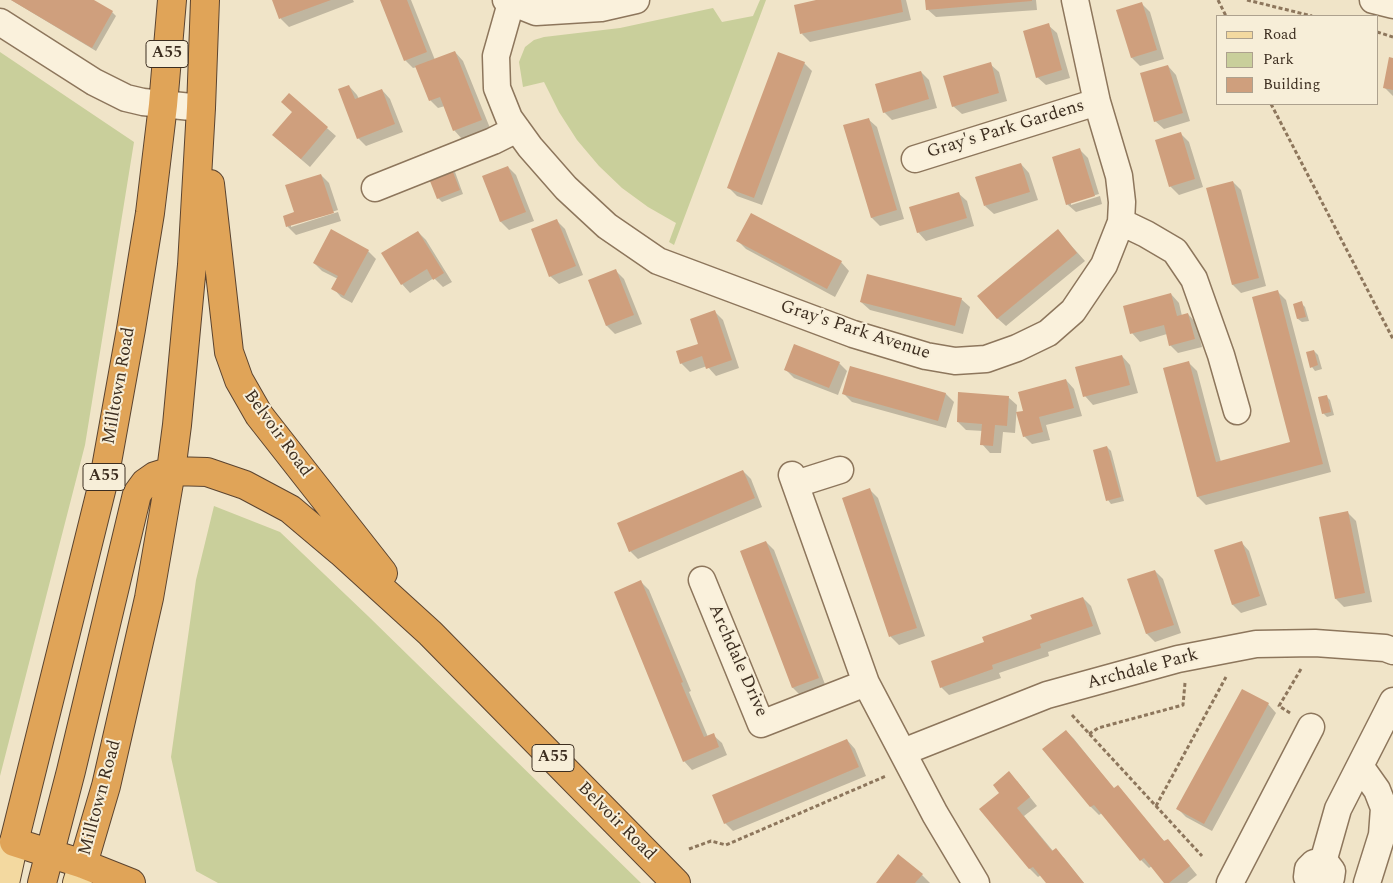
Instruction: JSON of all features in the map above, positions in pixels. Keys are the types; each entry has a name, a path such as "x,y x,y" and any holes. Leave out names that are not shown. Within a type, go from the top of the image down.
{"highway":[{"name":"Milltown Road","path":"14,842 104,479 148,223 163,105 172,0"},
{"name":"Milltown Road","path":"80,874 106,786 149,598 171,471 192,265 202,108 205,0"},
{"name":"Belvoir Road","path":"202,108 229,352 239,380 259,415 430,634"},
{"name":"Belvoir Road","path":"171,471 207,472 246,486 290,509 341,552 430,634 676,883"},
{"path":"42,883 101,648 137,494 144,483 155,476 171,471"},
{"path":"14,842 50,854 80,874 131,883"}],"main road":[{"name":"Milltown Road","path":"5,883 14,842"}],"street":[{"path":"508,2 536,12 601,8 636,0"},
{"name":"Gray's Park Avenue","path":"508,2 496,56 497,88 509,118 530,147 566,188 606,226 658,261 853,334 926,356 955,361 986,360 1048,333 1073,311 1104,265 1121,222 1122,202 1118,176 1097,102 1075,0"},
{"path":"1373,0 1393,5"},
{"path":"0,22 94,82 126,98 163,105 202,108"},
{"name":"Gray's Park Gardens","path":"915,159 1097,102"},
{"path":"375,188 493,141 517,129"},
{"path":"1121,222 1175,251 1194,279 1221,355 1237,411"},
{"path":"840,470 794,480 866,683 935,814 976,883"},
{"name":"Archdale Drive","path":"702,580 761,724 866,683"},
{"name":"Archdale Park","path":"906,759 1053,694 1178,658 1256,644 1315,643 1385,648 1393,651"},
{"path":"1326,878 1338,809 1393,700"},
{"path":"1230,883 1311,727"},
{"path":"1360,766 1377,790 1384,808 1382,835 1367,883"}],"path":[{"path":"1218,0 1226,15"},
{"path":"1247,0 1308,15"},
{"path":"1378,32 1393,36"},
{"path":"1273,105 1393,339"},
{"path":"1311,727 1279,706 1315,643"},
{"path":"1156,806 1230,669"},
{"path":"1089,734 1098,728 1183,705 1185,681"},
{"path":"1053,694 1202,856"},
{"path":"689,849 710,841 726,845 906,759"}],"green space":[{"path":"760,0 766,0 674,245 669,242 676,223 648,207 622,188 599,166 577,140 559,112 544,82 523,87 519,62 525,47 534,40 544,37 620,28 713,8 722,22 753,16"},
{"path":"0,52 134,142 85,445 0,776"},
{"path":"214,506 280,532 641,883 218,883 196,871 171,757 196,580"}],"building":[{"path":"11,0 94,0 113,11 92,48"},
{"path":"272,0 331,0 279,19"},
{"path":"380,0 407,0 427,52 404,61"},
{"path":"816,0 901,0 903,12 800,34 794,5"},
{"path":"925,0 1032,0 1032,1 926,10"},
{"path":"1142,2 1157,50 1131,58 1116,10"},
{"path":"1049,23 1062,70 1036,78 1023,31"},
{"path":"455,51 482,120 453,131 440,97 429,101 415,66"},
{"path":"778,52 805,62 754,198 727,188"},
{"path":"1389,57 1393,58 1393,90 1383,88"},
{"path":"991,62 999,93 952,107 943,76"},
{"path":"1168,65 1183,113 1154,122 1140,73"},
{"path":"921,71 929,99 883,113 875,84"},
{"path":"349,85 355,99 382,89 395,124 357,139 338,89"},
{"path":"289,93 328,127 301,159 272,135 292,112 281,102"},
{"path":"869,118 897,210 871,218 843,125"},
{"path":"1181,132 1195,179 1169,187 1155,140"},
{"path":"1080,148 1095,196 1066,205 1052,157"},
{"path":"1021,163 1030,192 984,206 975,177"},
{"path":"508,166 526,212 500,222 482,176"},
{"path":"451,167 460,190 437,199 428,176"},
{"path":"321,174 334,213 286,227 283,216 294,212 285,185"},
{"path":"1233,181 1259,278 1232,285 1206,188"},
{"path":"959,192 967,218 917,233 909,207"},
{"path":"751,213 842,261 827,289 736,241"},
{"path":"557,219 576,266 549,277 531,229"},
{"path":"331,229 369,250 344,296 331,289 338,276 313,263"},
{"path":"1058,229 1077,253 997,319 977,296"},
{"path":"418,231 444,273 433,280 427,269 401,285 381,253"},
{"path":"616,269 634,315 606,326 588,280"},
{"path":"867,274 962,298 955,326 860,302"},
{"path":"1278,290 1323,464 1197,497 1163,368 1189,361 1216,462 1290,442 1252,297"},
{"path":"1171,293 1177,316 1188,313 1195,339 1169,346 1164,325 1130,334 1123,306"},
{"path":"1302,301 1306,317 1297,319 1293,304"},
{"path":"715,310 732,360 706,369 702,356 680,364 676,351 698,344 690,319"},
{"path":"794,344 840,362 829,388 784,370"},
{"path":"1314,350 1318,365 1310,368 1306,352"},
{"path":"1122,355 1130,385 1083,397 1075,367"},
{"path":"850,366 946,393 938,421 842,394"},
{"path":"1066,379 1074,408 1039,417 1043,432 1023,437 1016,412 1023,411 1018,392"},
{"path":"958,392 1009,396 1007,426 995,425 993,446 980,445 982,424 957,422"},
{"path":"1327,395 1331,412 1322,414 1318,397"},
{"path":"1107,446 1121,497 1106,501 1093,450"},
{"path":"743,470 755,498 629,552 617,523"},
{"path":"870,488 917,628 889,637 842,498"},
{"path":"1348,511 1365,593 1335,599 1319,517"},
{"path":"766,541 819,678 792,688 740,551"},
{"path":"1242,541 1260,596 1232,605 1214,550"},
{"path":"1155,570 1174,625 1146,634 1127,579"},
{"path":"641,580 704,737 714,733 719,747 683,762 614,592"},
{"path":"1083,597 1093,626 1040,644 1041,648 992,665 993,669 940,688 931,661 984,642 982,637 1032,619 1030,615"},
{"path":"1242,689 1269,703 1204,824 1176,809"},
{"path":"1066,730 1114,788 1118,785 1164,841 1168,839 1190,866 1169,883 1164,883 1144,858 1140,861 1094,805 1090,807 1042,749"},
{"path":"847,739 859,767 724,824 712,795"},
{"path":"1009,771 1030,797 1017,808 1052,851 1056,848 1084,883 1046,883 1033,867 1029,869 979,809 999,793 993,785"},
{"path":"898,854 923,874 915,883 876,883"}]}
